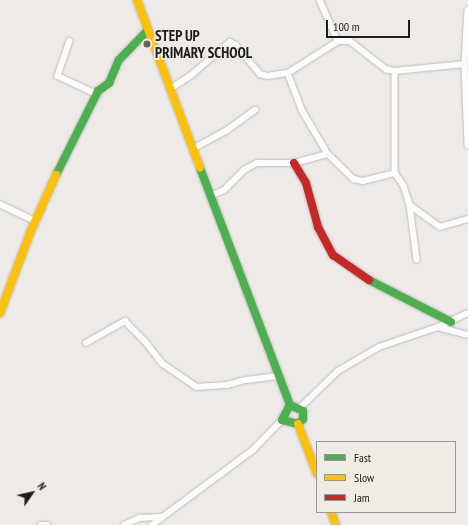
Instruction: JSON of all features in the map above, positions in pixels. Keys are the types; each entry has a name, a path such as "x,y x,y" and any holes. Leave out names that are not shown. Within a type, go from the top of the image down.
{"street":[{"path":"137,0 290,405 282,420 253,450 152,525"},
{"path":"320,0 338,41"},
{"path":"468,10 465,64 468,145"},
{"path":"0,313 35,221 68,147 98,91 109,83 118,60 148,30"},
{"path":"70,41 58,76 93,92 98,91"},
{"path":"170,89 190,76 230,42 236,45 260,74 268,76 288,73 338,41 350,41 386,69 395,71 465,64"},
{"path":"395,71 395,173 404,186 410,206 417,260"},
{"path":"288,73 302,110 328,154 358,180 395,173"},
{"path":"193,149 226,131 255,110"},
{"path":"210,196 230,185 249,166 258,163 294,163 328,154"},
{"path":"294,163 306,183 318,227 333,255 365,278 412,304 451,322"},
{"path":"0,204 35,221"},
{"path":"410,206 440,227 468,219"},
{"path":"300,408 332,376 363,354 404,337 451,322 468,312"},
{"path":"86,343 125,321 145,340 162,364 197,387 227,385 246,380 280,376"},
{"path":"438,327 468,335"},
{"path":"290,405 300,408"},
{"path":"298,424 303,419 300,408"},
{"path":"282,420 298,424"},
{"path":"298,424 316,471"},
{"path":"331,513 336,525"},
{"path":"124,525 140,518 161,517"},
{"path":"42,525 47,525"}],"traffic: fast":[{"path":"56,175 98,91 109,83 119,60 148,30"},
{"path":"200,168 290,405"},
{"path":"369,280 451,322"},
{"path":"290,405 303,411 303,419 298,424 282,420 290,405"}],"traffic: slow":[{"path":"137,0 200,168"},
{"path":"0,313 30,233 56,175"},
{"path":"298,424 316,471"},
{"path":"331,513 336,525"}],"traffic: jam":[{"path":"294,163 306,183 318,227 333,255 369,280"}],"place":[{"name":"STEP UP PRIMARY SCHOOL","path":"147,44"}]}
